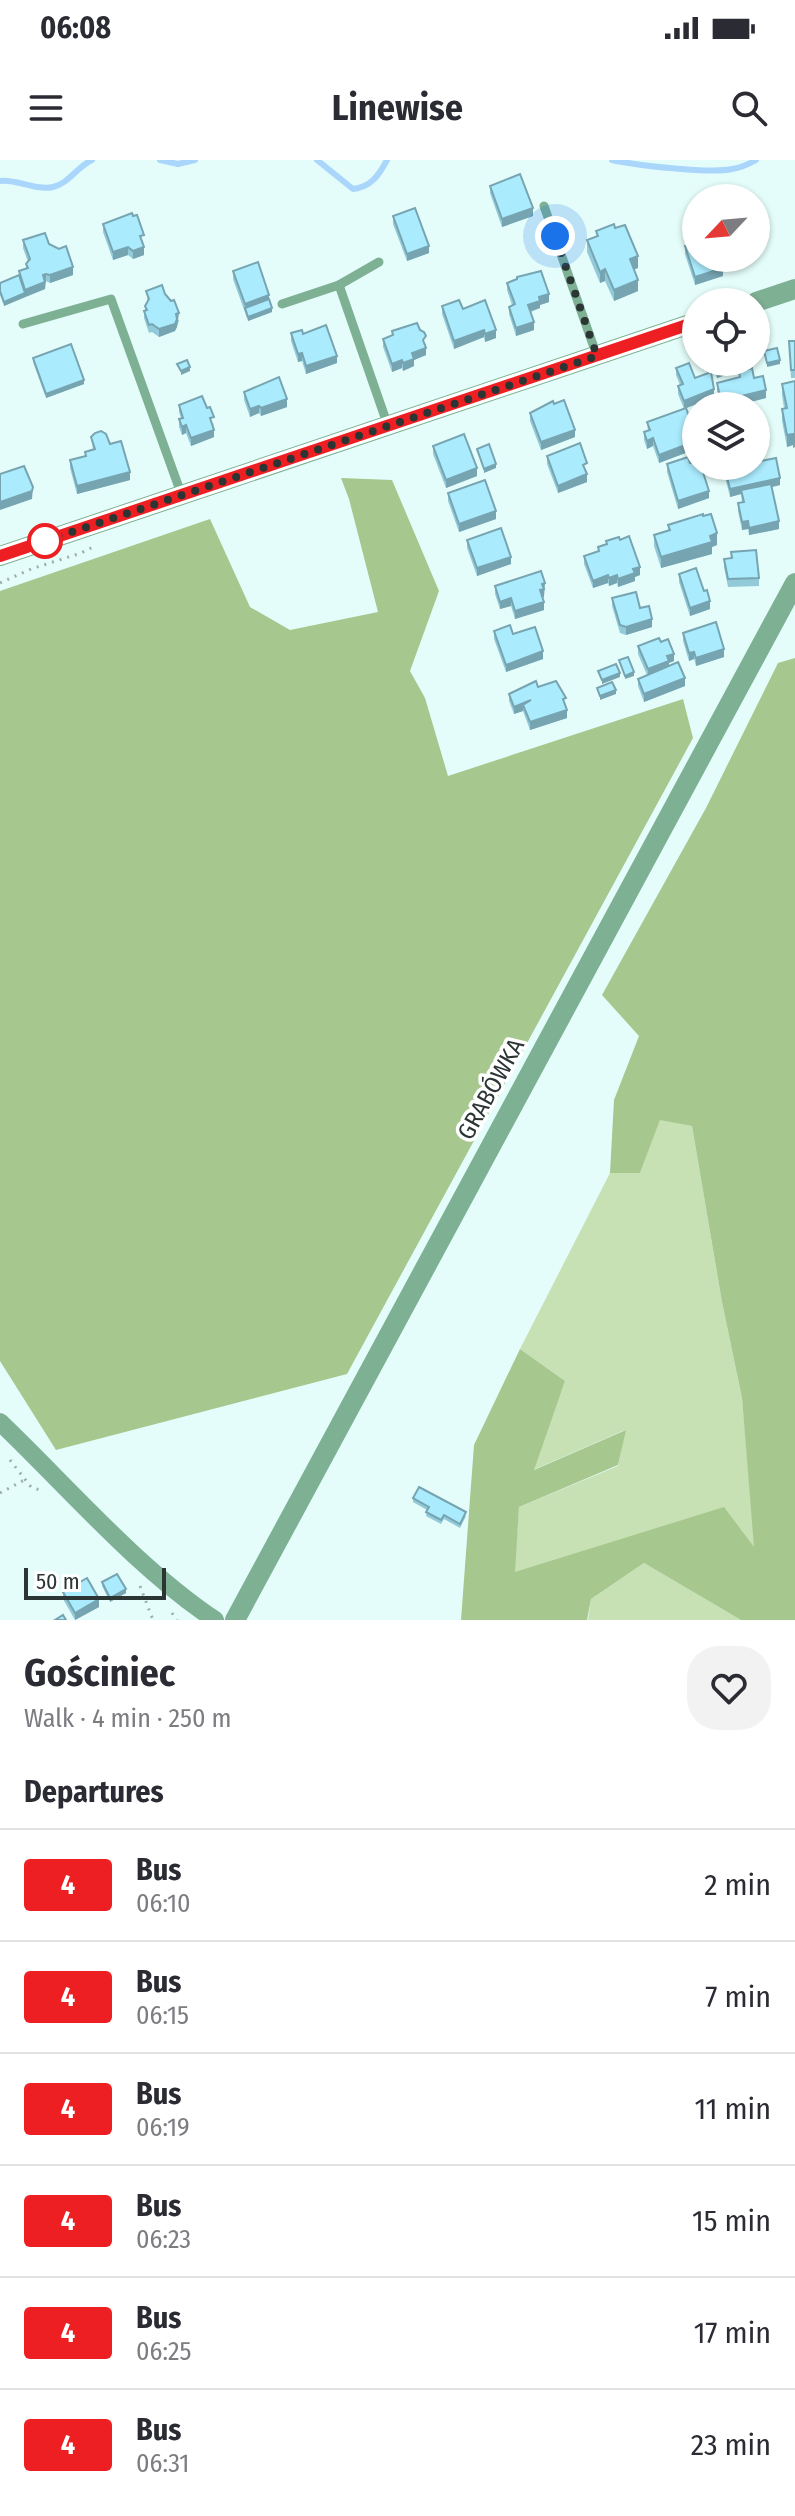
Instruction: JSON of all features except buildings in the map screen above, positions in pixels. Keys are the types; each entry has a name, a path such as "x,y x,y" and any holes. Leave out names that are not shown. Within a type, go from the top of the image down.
{"street":[{"path":"770,297 795,289"},
{"path":"0,556 682,327"},
{"name":"GRABÓWKA","path":"235,1620 795,583"},
{"path":"0,1422 170,1587 215,1620"}],"lane":[{"path":"544,206 597,356"},
{"path":"282,304 339,285 379,262"},
{"path":"339,285 388,426"},
{"path":"23,324 111,299 182,496"}],"path":[{"path":"0,1493 46,1466"},
{"path":"142,1591 153,1620"}],"green space":[{"path":"341,478 392,480 439,591 410,671 425,698 448,776 683,699 693,738 347,1374 56,1450 0,1361 0,591 210,519 250,607 290,630 378,612"},
{"path":"795,658 795,1620 741,1620 644,1563 591,1599 587,1620 461,1620 474,1445 520,1349 565,1381 534,1470 626,1430 618,1465 519,1507 515,1572 724,1507 754,1547 742,1398 692,1126 660,1120 640,1173 610,1173 614,1100 639,1036 602,995 706,808 778,663"},
{"path":"660,1119 692,1126 742,1398 755,1549 514,1573 519,1507 618,1466 625,1430 533,1470 565,1381 520,1349 610,1173 640,1173"},
{"path":"644,1563 741,1620 588,1620 591,1599"}],"waterway":[{"path":"0,181 53,187 92,160"},
{"path":"160,160 178,164 195,160"},
{"path":"317,160 353,189 365,186 374,179 387,160"},
{"path":"612,160 707,170 735,168 756,160"}],"bus line":[{"name":"4","path":"0,556 682,327"}],"route":[{"path":"45,541 597,356 555,236"}]}
